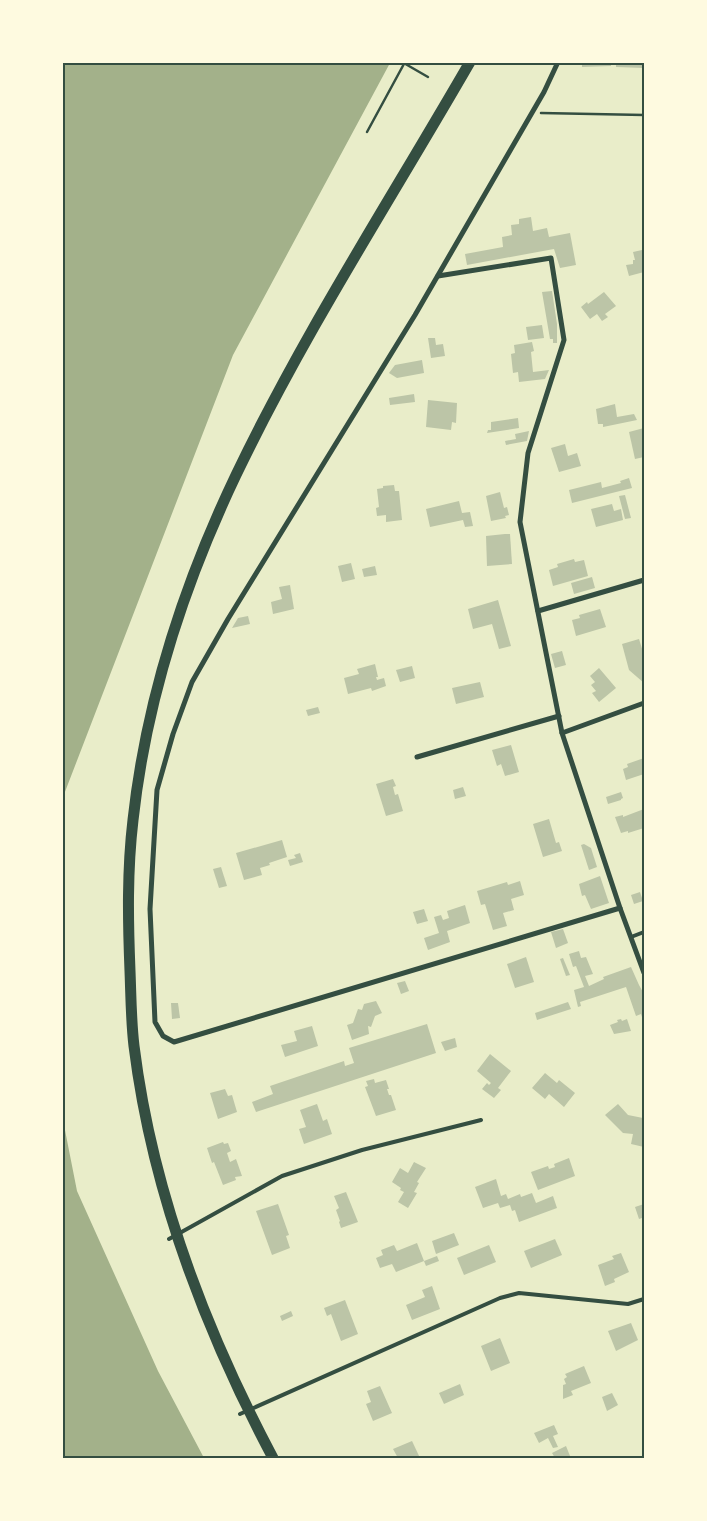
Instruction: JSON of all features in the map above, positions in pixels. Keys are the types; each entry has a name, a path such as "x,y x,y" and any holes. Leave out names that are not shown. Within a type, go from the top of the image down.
{"main road":[{"path":"272,1458 244,1412 173,1237 143,1103 132,1015 128,921 133,820 150,718 160,676 186,596 234,479 267,413 337,288 470,62"}],"street":[{"path":"558,62 532,113 405,332 228,619 192,682 172,734 157,790 150,909 155,1022 164,1036 174,1042 620,908"},
{"path":"438,276 551,258 564,340 528,453 520,522 562,733 620,908 644,973"},
{"path":"538,611 644,580"},
{"path":"562,733 644,703"},
{"path":"417,757 559,716"}],"lane":[{"path":"631,937 644,932"},
{"path":"173,1237 282,1176 362,1150 481,1120"},
{"path":"244,1412 500,1298 519,1293 628,1304 644,1299"}],"path":[{"path":"367,132 404,63 428,77"},
{"path":"532,113 644,115"}],"shaded area":[{"path":"63,62 390,63 233,355 63,797"},
{"path":"63,1120 77,1191 158,1371 204,1458 63,1458"}],"building":[{"path":"582,62 611,62 611,66 582,67"},
{"path":"616,62 644,62 644,68 616,67"},
{"path":"531,217 533,231 547,228 549,237 570,233 576,265 560,268 554,249 467,265 465,254 503,247 502,237 512,235 511,225 519,224 519,219"},
{"path":"642,250 644,272 629,276 626,265 633,264 633,260 635,260 633,252"},
{"path":"552,291 557,324 557,343 553,343 553,339 550,339 542,292"},
{"path":"604,292 616,306 605,314 608,317 602,321 597,314 590,319 581,307"},
{"path":"542,325 544,338 528,340 526,327"},
{"path":"428,338 435,338 436,345 443,344 445,356 431,358"},
{"path":"532,342 534,351 531,352 533,372 549,370 545,379 519,382 518,372 513,373 511,354 515,353 514,345"},
{"path":"422,360 424,373 397,378 389,373 395,365"},
{"path":"414,394 415,402 390,405 389,398"},
{"path":"428,400 457,403 456,423 452,422 451,430 426,427"},
{"path":"615,404 617,417 634,414 637,420 603,427 603,424 598,424 596,409"},
{"path":"518,418 519,428 487,433 488,430 491,430 491,422"},
{"path":"644,428 644,457 635,459 629,432"},
{"path":"529,431 527,441 506,445 505,441 516,439 515,434"},
{"path":"565,444 568,456 577,453 581,466 559,472 551,448"},
{"path":"629,478 632,488 572,503 569,490 601,482 602,488 621,483 620,481"},
{"path":"394,485 395,491 399,491 402,520 386,522 386,515 377,516 376,508 379,507 377,489 383,488 383,486"},
{"path":"500,492 504,508 507,507 509,515 505,516 506,518 491,521 486,496"},
{"path":"625,495 631,518 625,519 619,496"},
{"path":"459,501 462,513 470,512 473,526 465,527 463,520 430,527 426,509"},
{"path":"612,504 614,511 621,509 623,520 596,527 591,509"},
{"path":"510,534 512,564 487,566 486,536"},
{"path":"574,559 575,562 584,560 588,576 553,586 549,570 558,567 557,564"},
{"path":"351,563 355,579 342,582 338,566"},
{"path":"375,566 377,575 364,577 362,569"},
{"path":"592,577 595,588 574,594 571,583"},
{"path":"290,585 294,609 273,614 271,602 282,599 279,587"},
{"path":"498,600 511,646 499,649 492,624 473,629 468,609"},
{"path":"600,609 606,627 576,636 572,620 580,618 579,615"},
{"path":"248,616 250,624 232,628 238,618"},
{"path":"639,639 644,655 644,683 629,670 622,644"},
{"path":"562,651 566,665 555,668 551,654"},
{"path":"375,664 377,680 384,678 386,686 372,691 371,688 348,694 344,678 359,674 357,669"},
{"path":"412,666 415,678 400,682 396,670"},
{"path":"599,668 616,688 599,702 592,693 596,691 591,685 595,682 590,676"},
{"path":"480,682 484,697 456,704 452,688"},
{"path":"318,707 320,713 308,716 306,710"},
{"path":"511,745 519,772 505,776 501,764 497,766 492,750"},
{"path":"644,758 644,774 626,780 623,769 628,767 627,764"},
{"path":"393,779 396,786 393,787 395,795 398,794 403,811 386,816 376,784"},
{"path":"463,787 466,796 455,799 453,790"},
{"path":"621,792 623,798 621,800 608,804 606,797"},
{"path":"644,809 644,828 621,833 615,817 623,815 623,817"},
{"path":"549,819 556,843 559,842 562,851 543,857 533,824"},
{"path":"282,840 287,857 260,868 262,875 244,880 236,853"},
{"path":"584,844 591,848 597,867 589,870 581,845"},
{"path":"300,853 303,862 290,866 288,860 296,858 294,855"},
{"path":"221,867 227,886 219,888 213,869"},
{"path":"600,876 609,903 591,909 585,895 582,896 579,884"},
{"path":"520,881 524,895 511,899 514,910 503,913 507,926 493,930 485,904 481,905 477,891 507,882 508,885"},
{"path":"640,892 643,901 634,904 631,895"},
{"path":"465,905 470,923 447,931 450,942 428,950 424,938 439,933 434,917 441,915 443,920 449,918 447,911"},
{"path":"424,909 428,921 417,924 413,912"},
{"path":"563,929 568,943 556,948 551,932"},
{"path":"579,951 581,958 586,957 593,974 585,976 589,986 604,979 603,977 631,967 644,994 644,1023 641,1014 636,1016 626,987 580,1002 581,1006 578,1007 574,990 584,987 576,966 573,967 569,954"},
{"path":"526,957 534,982 515,988 507,964"},
{"path":"563,958 570,975 566,976 560,959"},
{"path":"405,981 409,991 401,994 397,983"},
{"path":"376,1001 382,1013 375,1016 371,1027 368,1026 369,1034 352,1040 347,1025 353,1023 358,1009 362,1010 364,1004"},
{"path":"568,1002 571,1009 537,1020 535,1013"},
{"path":"171,1003 178,1003 180,1018 172,1019"},
{"path":"621,1019 622,1021 627,1019 631,1031 614,1034 610,1025"},
{"path":"427,1024 436,1053 256,1112 252,1102 273,1094 270,1086 344,1061 345,1066 354,1063 349,1048"},
{"path":"312,1026 318,1046 285,1057 281,1045 297,1041 294,1031"},
{"path":"455,1038 457,1047 445,1051 441,1042"},
{"path":"490,1054 511,1071 498,1088 501,1090 494,1098 482,1089 487,1083 489,1085 491,1083 477,1071"},
{"path":"545,1073 557,1083 559,1080 575,1093 564,1107 549,1094 545,1099 532,1088"},
{"path":"374,1079 375,1083 386,1080 389,1095 391,1095 396,1110 376,1116 365,1087 368,1086 366,1081"},
{"path":"225,1089 228,1096 232,1095 237,1112 218,1119 210,1093"},
{"path":"317,1104 323,1121 327,1119 332,1134 304,1144 299,1129 306,1127 300,1110"},
{"path":"618,1104 628,1115 643,1118 644,1147 631,1144 633,1134 623,1133 605,1115"},
{"path":"223,1142 224,1144 228,1143 231,1151 227,1153 230,1162 236,1159 242,1176 235,1177 236,1180 223,1185 207,1148"},
{"path":"569,1158 575,1176 538,1190 531,1172 548,1166 549,1169 555,1167 554,1164"},
{"path":"414,1162 426,1168 417,1182 419,1183 414,1192 417,1193 408,1208 398,1202 404,1192 392,1182 400,1168 408,1173"},
{"path":"496,1179 501,1196 506,1194 508,1199 520,1194 521,1197 532,1193 536,1203 553,1196 557,1208 519,1222 515,1210 512,1211 510,1205 500,1208 498,1203 483,1208 475,1187"},
{"path":"346,1192 358,1222 341,1228 336,1210 339,1208 334,1196"},
{"path":"278,1204 289,1235 286,1236 290,1248 272,1255 256,1211"},
{"path":"644,1204 644,1223 642,1218 639,1219 635,1207"},
{"path":"454,1233 459,1245 436,1254 432,1241"},
{"path":"555,1239 562,1255 531,1268 524,1251"},
{"path":"417,1243 424,1261 396,1272 392,1264 380,1268 376,1258 383,1255 381,1250 394,1245 397,1251"},
{"path":"489,1245 496,1262 464,1275 457,1258"},
{"path":"621,1253 629,1272 614,1279 615,1282 605,1286 598,1265 614,1259 612,1256"},
{"path":"437,1256 439,1261 426,1266 424,1261"},
{"path":"432,1286 440,1309 412,1320 406,1305 425,1297 422,1290"},
{"path":"345,1300 358,1334 341,1341 331,1314 327,1316 324,1308"},
{"path":"291,1311 293,1316 282,1321 280,1316"},
{"path":"631,1323 638,1340 616,1351 608,1331"},
{"path":"500,1338 510,1363 491,1371 481,1346"},
{"path":"584,1366 591,1383 571,1391 573,1395 563,1399 563,1385 566,1384 564,1379 567,1377 565,1374"},
{"path":"460,1384 464,1395 444,1404 439,1393"},
{"path":"380,1386 392,1413 373,1421 366,1404 371,1402 367,1391"},
{"path":"612,1393 618,1405 607,1411 602,1397"},
{"path":"554,1425 558,1434 553,1436 558,1447 553,1448 548,1438 539,1443 534,1433"},
{"path":"412,1441 420,1458 398,1458 393,1449"},
{"path":"566,1446 570,1456 555,1458 552,1453"}]}
